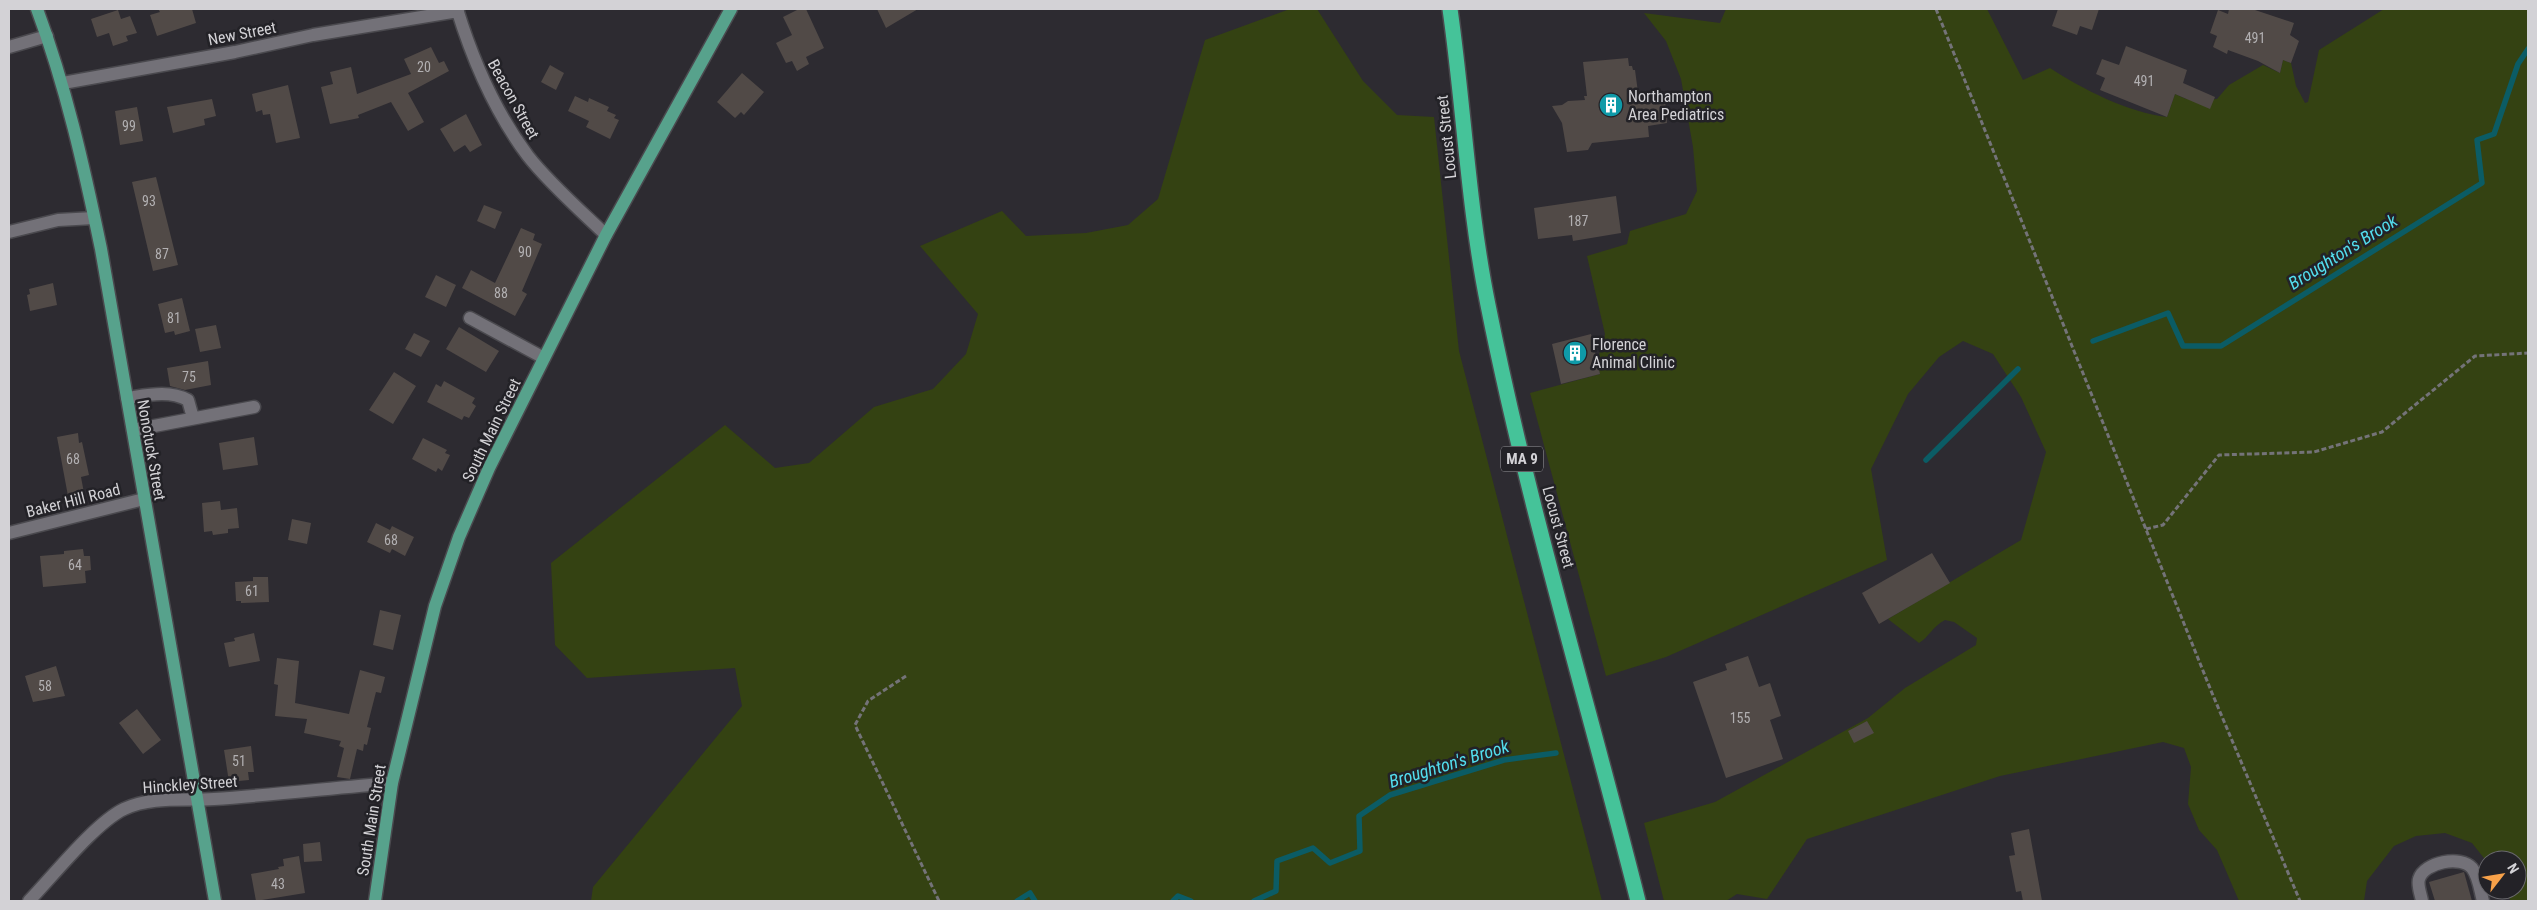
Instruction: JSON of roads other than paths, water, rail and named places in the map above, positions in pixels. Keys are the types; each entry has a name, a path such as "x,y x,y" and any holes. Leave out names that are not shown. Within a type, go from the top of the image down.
{"highway":[{"name":"Locust Street","path":"1450,9 1470,198 1486,297 1504,385 1638,901"}],"main road":[{"name":"Nonotuck Street","path":"37,9 63,83 94,218 215,901"},
{"name":"South Main Street","path":"375,901 392,783 435,606 459,537 489,468 606,235 730,9"}],"street":[{"name":"Beacon Street","path":"458,10 479,70 498,110 529,157 606,235"},
{"name":"New Street","path":"63,83 235,52 313,35 458,10"},
{"path":"9,46 47,36"},
{"path":"9,232 58,220 94,218"},
{"path":"470,318 544,358"},
{"path":"127,398 167,393 178,395 188,400 193,418"},
{"path":"133,430 254,406"},
{"name":"Baker Hill Road","path":"9,533 144,499"},
{"name":"Hinckley Street","path":"29,901 114,815 137,804 158,800 196,800 392,783"},
{"path":"2422,901 2418,881 2421,874 2428,867 2457,861 2465,862 2471,867 2483,901"}],"waterway":[{"name":"Broughton's Brook","path":"2093,341 2168,313 2183,346 2221,346 2482,183 2477,140 2494,134 2518,64 2528,49"},
{"name":"Broughton's Brook","path":"1926,460 2018,369"},
{"name":"Broughton's Brook","path":"1254,901 1276,891 1277,861 1313,848 1330,863 1360,851 1359,816 1390,795 1504,760 1556,753"},
{"name":"Broughton's Brook","path":"1017,901 1030,893 1035,901"},
{"name":"Broughton's Brook","path":"1173,901 1178,896 1191,901"}],"place":[{"name":"Northampton Area Pediatrics","path":"1611,105"},
{"name":"Florence Animal Clinic","path":"1575,353"}]}
